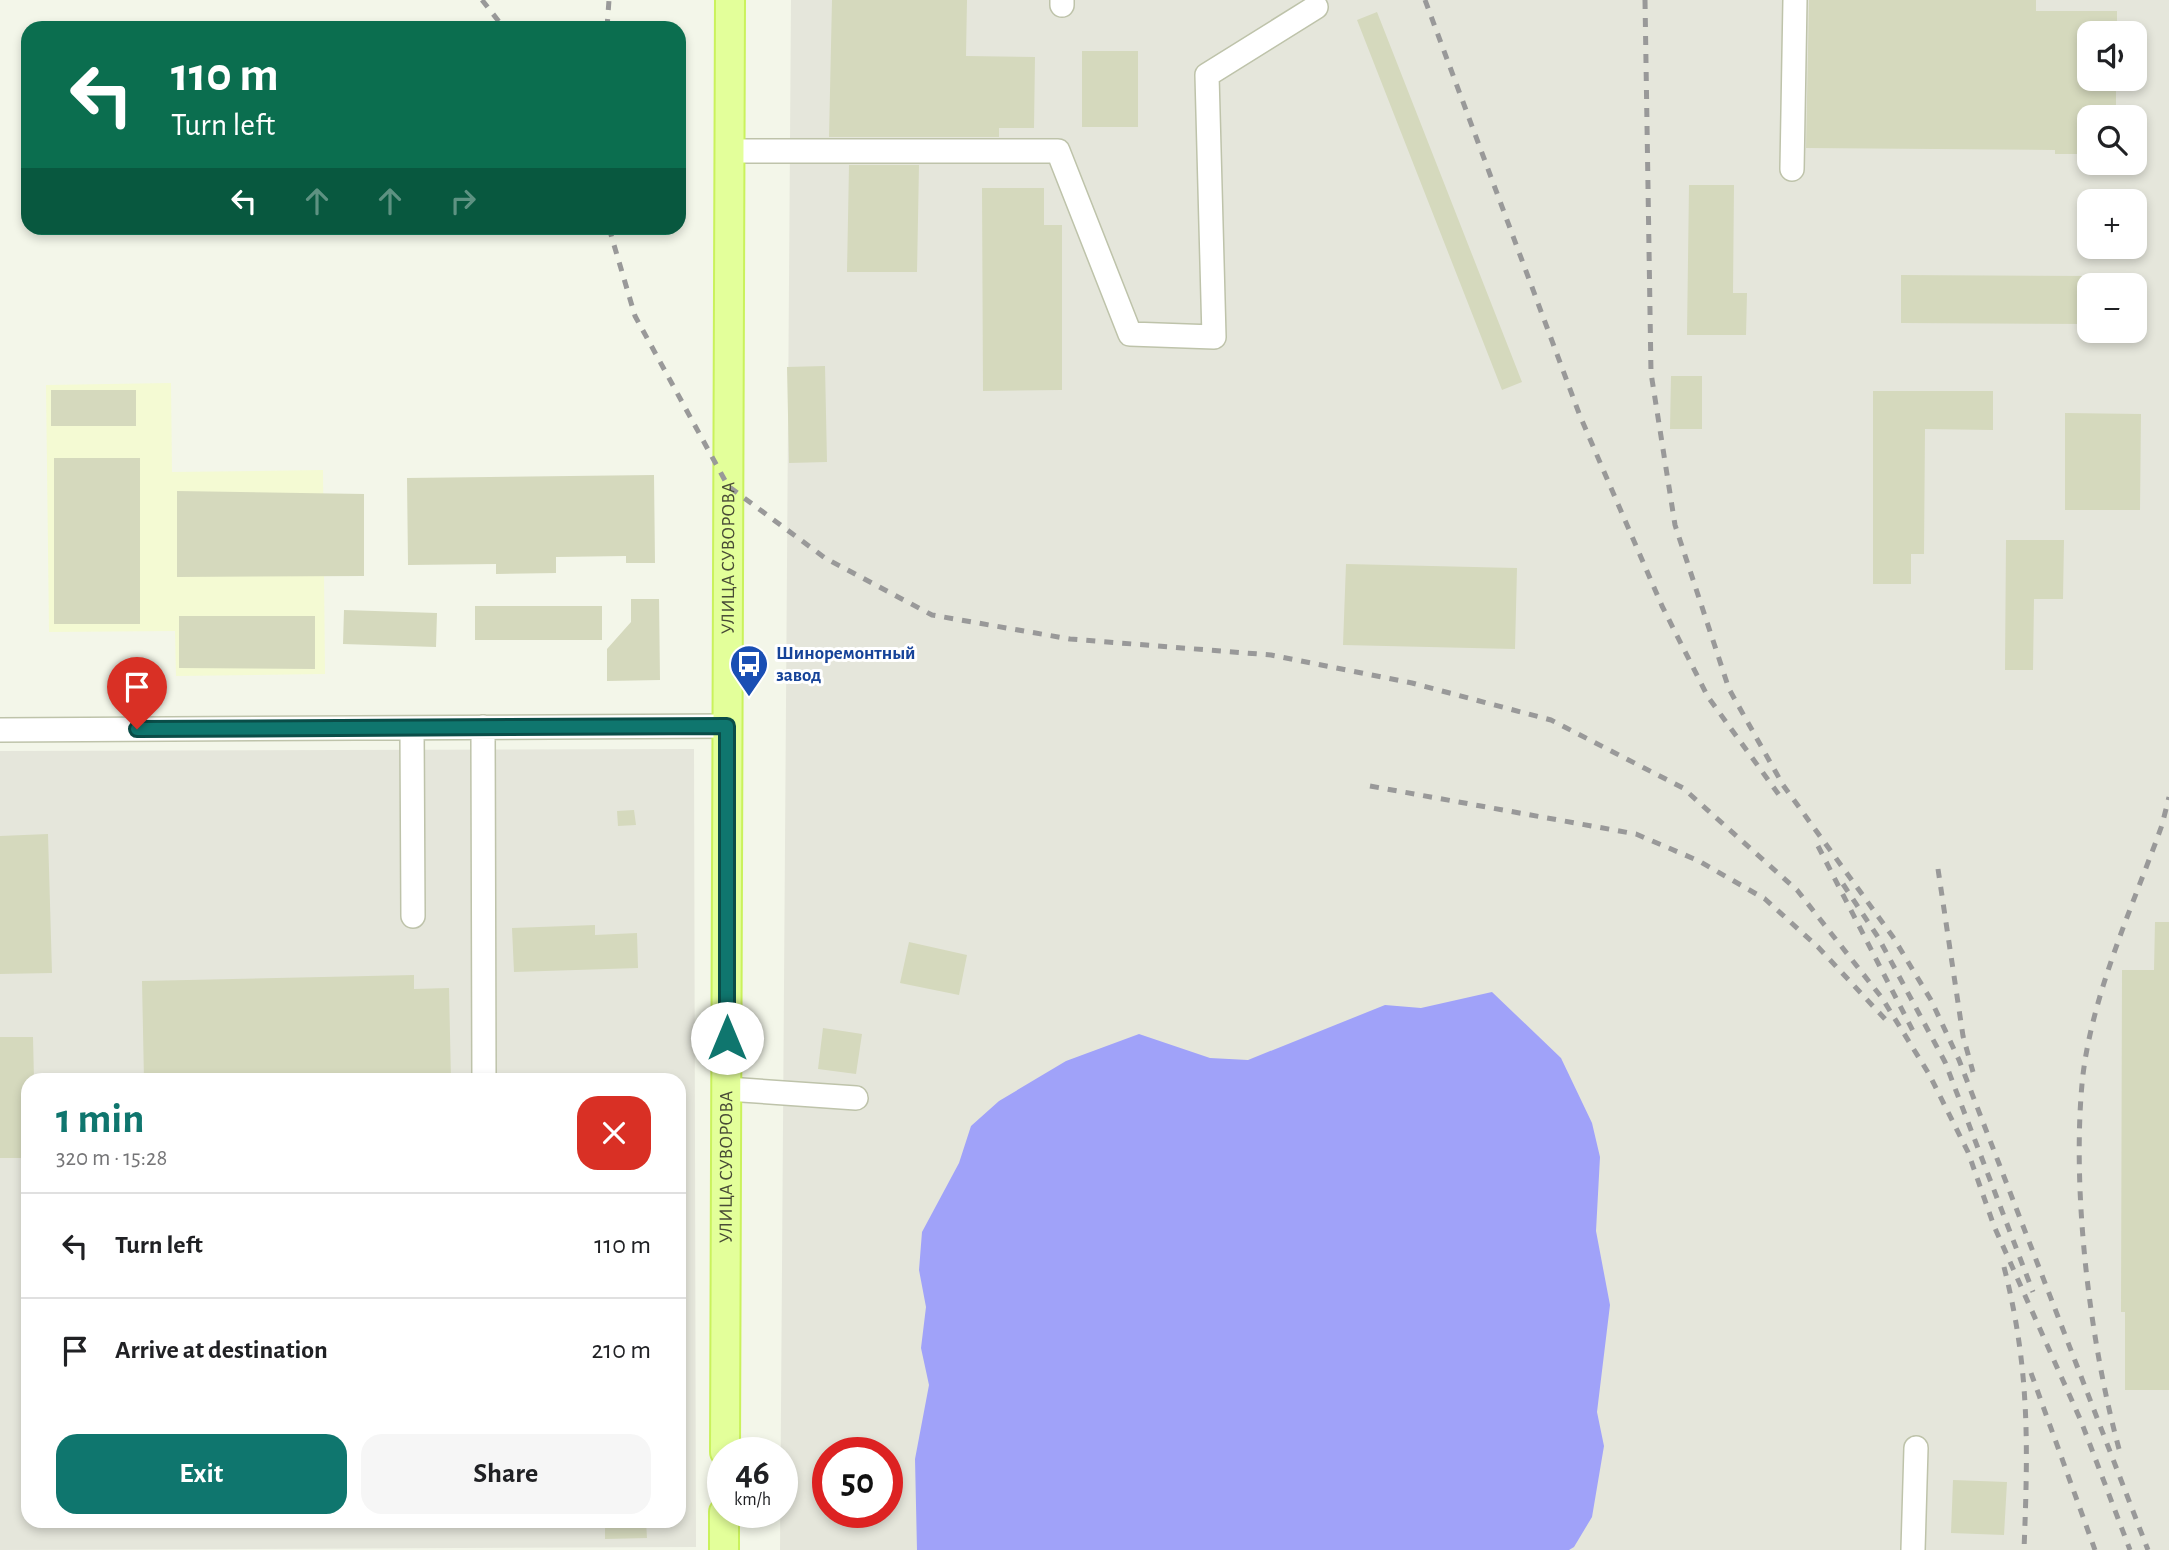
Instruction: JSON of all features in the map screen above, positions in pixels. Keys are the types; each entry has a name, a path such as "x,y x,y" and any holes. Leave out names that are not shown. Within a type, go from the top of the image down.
{"main road":[{"name":"УЛИЦА СУВОРОВА","path":"725,1437 732,151 730,0"},
{"path":"724,1528 724,1550"}],"lane":[{"path":"1792,169 1795,0"},
{"path":"732,151 1058,151 1130,334 1214,337 1207,75 1316,7"},
{"path":"0,730 727,726"},
{"path":"483,727 484,1073"},
{"path":"412,728 413,916"},
{"path":"727,1089 856,1098"},
{"path":"1913,1550 1916,1448"}],"shaded area":[{"path":"791,0 2169,0 2169,1550 780,1550 780,1528 798,1528 798,1437 781,1437"},
{"path":"171,383 172,472 323,470 325,674 176,676 175,631 49,632 46,385"},
{"path":"694,749 696,1547 0,1550 0,751"}],"water":[{"path":"1492,992 1561,1058 1592,1123 1600,1157 1596,1231 1610,1305 1597,1412 1604,1446 1592,1517 1574,1547 1569,1550 917,1550 915,1459 929,1385 921,1348 926,1307 919,1270 922,1232 959,1163 971,1126 999,1101 1066,1061 1139,1034 1210,1058 1248,1060 1385,1005 1421,1008"}],"building":[{"path":"832,0 967,0 966,56 1035,57 1034,128 999,128 999,137 829,137"},
{"path":"1809,0 2036,0 2036,11 2117,11 2117,21 2077,21 2077,91 2116,91 2116,105 2077,105 2077,154 2055,154 2055,150 1806,148"},
{"path":"1377,12 1522,382 1502,390 1357,20"},
{"path":"1082,51 1138,51 1138,127 1082,127"},
{"path":"849,165 919,165 917,272 847,272"},
{"path":"1689,185 1734,185 1733,293 1747,293 1746,335 1687,335"},
{"path":"982,188 1044,188 1044,225 1062,225 1062,390 983,391"},
{"path":"1901,275 2077,276 2077,324 1901,323"},
{"path":"825,366 827,462 789,463 787,367"},
{"path":"1671,376 1702,376 1702,429 1670,429"},
{"path":"51,390 136,390 136,426 51,426"},
{"path":"1873,391 1993,391 1993,430 1925,429 1924,554 1911,554 1911,584 1873,584"},
{"path":"2065,413 2141,414 2140,510 2065,510"},
{"path":"54,458 140,458 140,624 54,624"},
{"path":"654,475 655,563 626,563 626,556 556,557 556,573 496,574 496,564 408,565 407,478"},
{"path":"177,491 364,494 364,576 177,577"},
{"path":"2006,540 2064,540 2063,599 2034,599 2033,670 2005,670"},
{"path":"1346,564 1517,568 1515,649 1343,645"},
{"path":"631,599 659,599 660,680 607,681 607,649 631,622"},
{"path":"475,606 602,606 602,640 475,640"},
{"path":"344,610 437,613 436,647 343,644"},
{"path":"179,616 315,616 315,669 179,668"},
{"path":"634,810 636,825 618,826 617,811"},
{"path":"48,834 52,973 0,974 0,836"},
{"path":"2155,922 2169,922 2169,1390 2125,1390 2125,1312 2121,1312 2122,970 2154,970"},
{"path":"595,925 595,935 637,933 638,968 514,972 512,928"},
{"path":"909,942 967,955 959,995 900,983"},
{"path":"414,975 414,989 449,988 451,1073 144,1073 142,981"},
{"path":"823,1028 862,1034 856,1074 818,1069"},
{"path":"0,1037 33,1037 34,1073 21,1073 21,1158 0,1158"},
{"path":"1953,1480 2007,1482 2004,1535 1951,1533"},
{"path":"605,1528 646,1528 647,1538 605,1539"}],"railway":[{"path":"482,0 498,21"},
{"path":"608,21 609,0"},
{"path":"1425,0 1580,416 1662,606 1708,697 1782,799"},
{"path":"1645,0 1651,373 1675,525 1729,689 1783,785 1893,937 1931,1000 1959,1060 2148,1550"},
{"path":"611,235 635,316 728,486 825,558 932,615 1070,639 1271,655 1412,683 1551,720 1683,788 1797,890 1882,998 1929,1074 1968,1152 1994,1226 2081,1421 2130,1550"},
{"path":"1370,786 1636,834 1699,861 1765,899 1818,947 1885,1019"},
{"path":"2119,1449 2100,1362 2086,1268 2079,1173 2082,1084 2103,986 2162,825 2169,797"},
{"path":"1818,846 1914,1033"},
{"path":"1938,869 1963,1036 1973,1072"},
{"path":"1843,884 1878,937 1945,1062 2033,1292"},
{"path":"2004,1267 2023,1374 2026,1442 2024,1550"},
{"path":"2031,1373 2095,1550"}],"place":[{"name":"Шиноремонтный завод","path":"749,698"}],"route":[{"path":"137,729 727,726 727,1038"}]}
